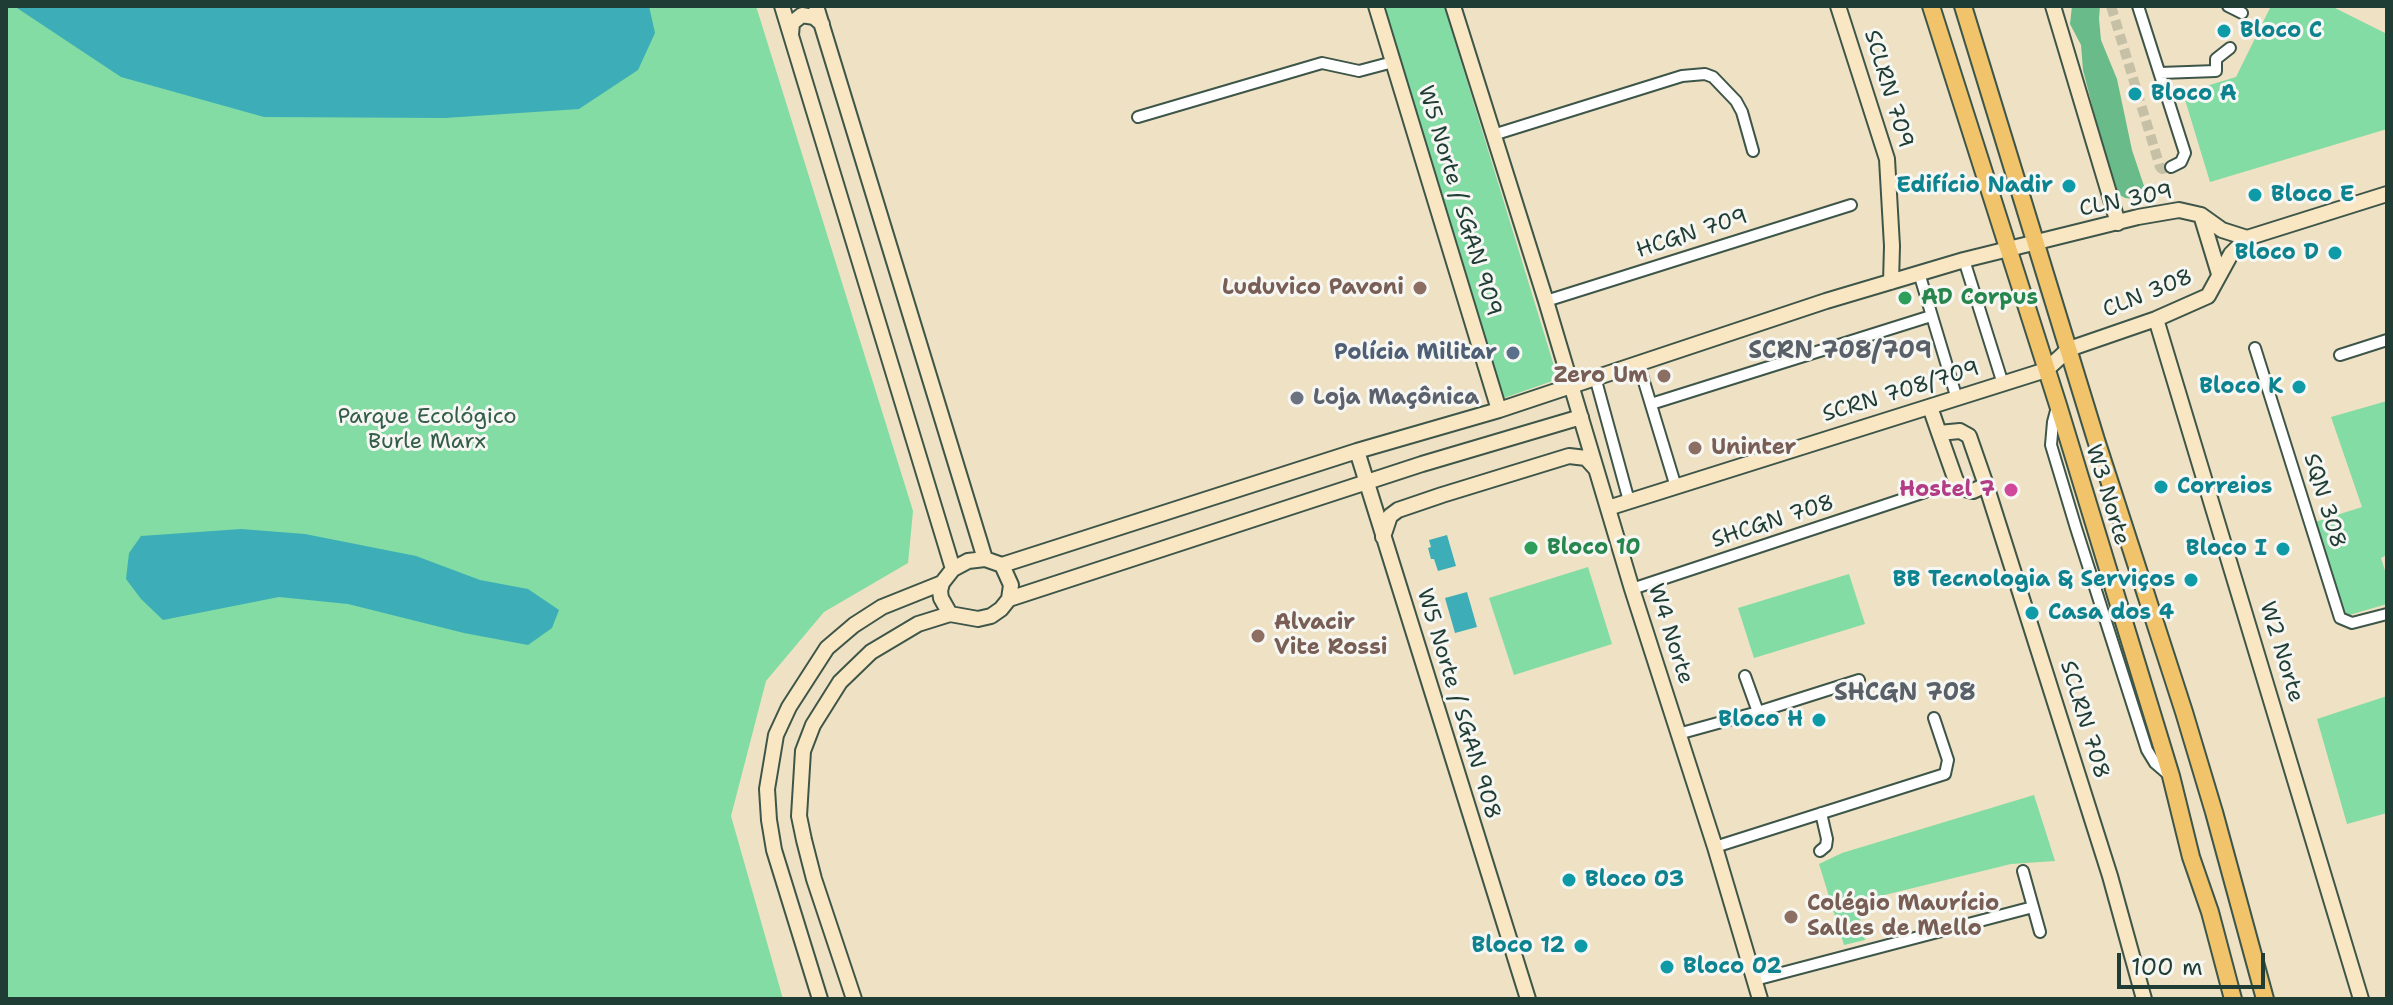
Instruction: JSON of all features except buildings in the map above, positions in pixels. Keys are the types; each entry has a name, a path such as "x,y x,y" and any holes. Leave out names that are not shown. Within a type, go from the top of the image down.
{"main road":[{"name":"W3 Norte","path":"1931,6 2058,405 2171,776 2191,857 2210,912 2233,999"},
{"name":"W3 Norte","path":"1963,6 2214,812 2265,999"},
{"path":"1974,145 1989,151 2005,143"},
{"path":"1984,179 1992,166 2002,165 2022,199"},
{"path":"2067,440 2077,452 2083,453 2092,450 2096,440"},
{"path":"2079,481 2084,470 2097,469 2117,503"}],"street":[{"path":"782,6 953,569"},
{"path":"816,6 985,559"},
{"name":"W5 Norte / SGAN 909","path":"1376,6 1499,410"},
{"name":"W4 Norte","path":"1453,6 1760,999"},
{"name":"SCLRN 709","path":"1838,6 1887,159 1891,282"},
{"path":"2053,6 2118,223"},
{"path":"2138,6 2180,138 2184,158 2171,167"},
{"path":"2228,6 2242,13"},
{"path":"791,37 792,23 798,17 814,17 822,24"},
{"path":"2160,73 2216,71 2216,59 2230,48"},
{"path":"1138,117 1322,63 1359,71 1393,62"},
{"path":"1493,135 1697,73 1713,77 1736,101 1753,151"},
{"path":"2247,238 2387,194"},
{"name":"HCGN 709","path":"1546,301 1851,205"},
{"name":"CLN 309","path":"2008,249 2179,210 2201,215 2222,230 2247,238"},
{"path":"2201,215 2219,274"},
{"name":"CLN 308","path":"2046,370 2069,349 2156,319 2208,296 2231,254 2247,238"},
{"path":"820,999 774,850 767,789 776,735 795,696 827,648 882,607 942,583 953,569 968,561 985,559 1002,565 1357,451 1499,410 1638,362 1919,273 2008,249"},
{"name":"SCRN 708/709","path":"1964,260 2003,384"},
{"path":"1919,273 1957,399"},
{"path":"1651,404 1931,316"},
{"name":"W2 Norte","path":"2156,319 2361,999"},
{"path":"2340,355 2387,340"},
{"name":"SQN 308","path":"2255,348 2340,618 2352,623 2387,614"},
{"path":"1638,362 1676,487"},
{"name":"SCRN 708/709","path":"1608,508 2046,370"},
{"path":"1595,377 1629,501"},
{"path":"2058,405 2051,445 2076,528 2147,750 2155,763 2171,776"},
{"path":"1930,407 1959,486 1973,491 1986,485"},
{"path":"1009,599 1367,482 1581,417"},
{"name":"SCLRN 708","path":"1939,433 1954,430 1969,436 2110,876 2144,999"},
{"name":"W5 Norte / SGAN 908","path":"1357,451 1528,999"},
{"path":"1383,537 1390,516 1398,510 1442,495 1569,456 1586,458 1597,469"},
{"name":"SHCGN 708","path":"1632,589 1925,492"},
{"path":"854,999 814,879 799,816 803,751 813,725 840,682 856,664 893,637 918,624 950,614 985,617 1001,609 1009,599 1011,585 1002,565"},
{"path":"942,583 941,598 950,614"},
{"path":"1745,676 1758,712"},
{"path":"1678,734 1859,680"},
{"path":"1715,847 1945,774 1948,760 1934,718"},
{"path":"1820,851 1826,846 1827,839 1821,813"},
{"path":"2023,871 2040,932"},
{"path":"1755,980 2033,907"}],"green space":[{"name":"Parque Ecológico Burle Marx","path":"6,6 756,6 913,511 908,563 824,612 766,681 731,816 783,999 6,999"},
{"path":"1384,6 1444,6 1558,379 1504,398"},
{"path":"2072,6 2100,6 2101,40 2117,79 2132,150 2144,186 2133,199 2118,194 2112,183 2083,70 2081,45 2070,24"},
{"path":"2271,6 2331,6 2387,34 2387,129 2210,182 2183,93 2236,77"},
{"path":"2387,401 2387,555 2381,558 2387,577 2387,604 2346,616 2315,522 2362,507 2331,417"},
{"path":"1588,567 1612,644 1514,675 1489,598"},
{"path":"1849,574 1865,624 1754,658 1738,608"},
{"path":"2387,696 2387,813 2347,824 2317,719"},
{"path":"2034,795 2055,861 2011,864 1856,902 1865,940 1844,945 1819,864 1842,853"}],"water":[{"path":"14,6 649,6 655,33 638,70 579,109 445,118 264,117 121,77"},
{"path":"241,529 305,534 416,556 480,580 528,589 559,610 552,628 528,645 464,633 348,604 279,597 163,620 126,579 129,553 141,536"},
{"path":"1447,535 1456,566 1438,571 1434,559 1431,559 1429,540"},
{"path":"1467,592 1477,627 1455,633 1445,598"}],"tunnel":[{"path":"2111,6 2160,167 2171,167"}],"place":[{"name":"Bloco C","path":"2224,31"},
{"name":"Bloco A","path":"2135,94"},
{"name":"Edifício Nadir","path":"2069,186"},
{"name":"Bloco E","path":"2255,195"},
{"name":"Bloco D","path":"2335,253"},
{"name":"Luduvico Pavoni","path":"1420,288"},
{"name":"AD Corpus","path":"1905,298"},
{"name":"Polícia Militar","path":"1513,353"},
{"name":"Zero Um","path":"1664,376"},
{"name":"Bloco K","path":"2299,387"},
{"name":"Loja Maçônica","path":"1297,398"},
{"name":"Uninter","path":"1695,448"},
{"name":"Correios","path":"2161,487"},
{"name":"Hostel 7","path":"2011,490"},
{"name":"Bloco 10","path":"1531,548"},
{"name":"Bloco I","path":"2283,549"},
{"name":"BB Tecnologia & Serviços","path":"2191,580"},
{"name":"Casa dos 4","path":"2032,613"},
{"name":"Alvacir Vite Rossi","path":"1258,636"},
{"name":"Bloco H","path":"1819,720"},
{"name":"Bloco 03","path":"1569,880"},
{"name":"Colégio Maurício Salles de Mello","path":"1791,917"},
{"name":"Bloco 12","path":"1581,946"},
{"name":"Bloco 02","path":"1667,967"}],"district":[{"name":"SCRN 708/709","path":"1840,352"},
{"name":"SHCGN 708","path":"1905,694"}]}
